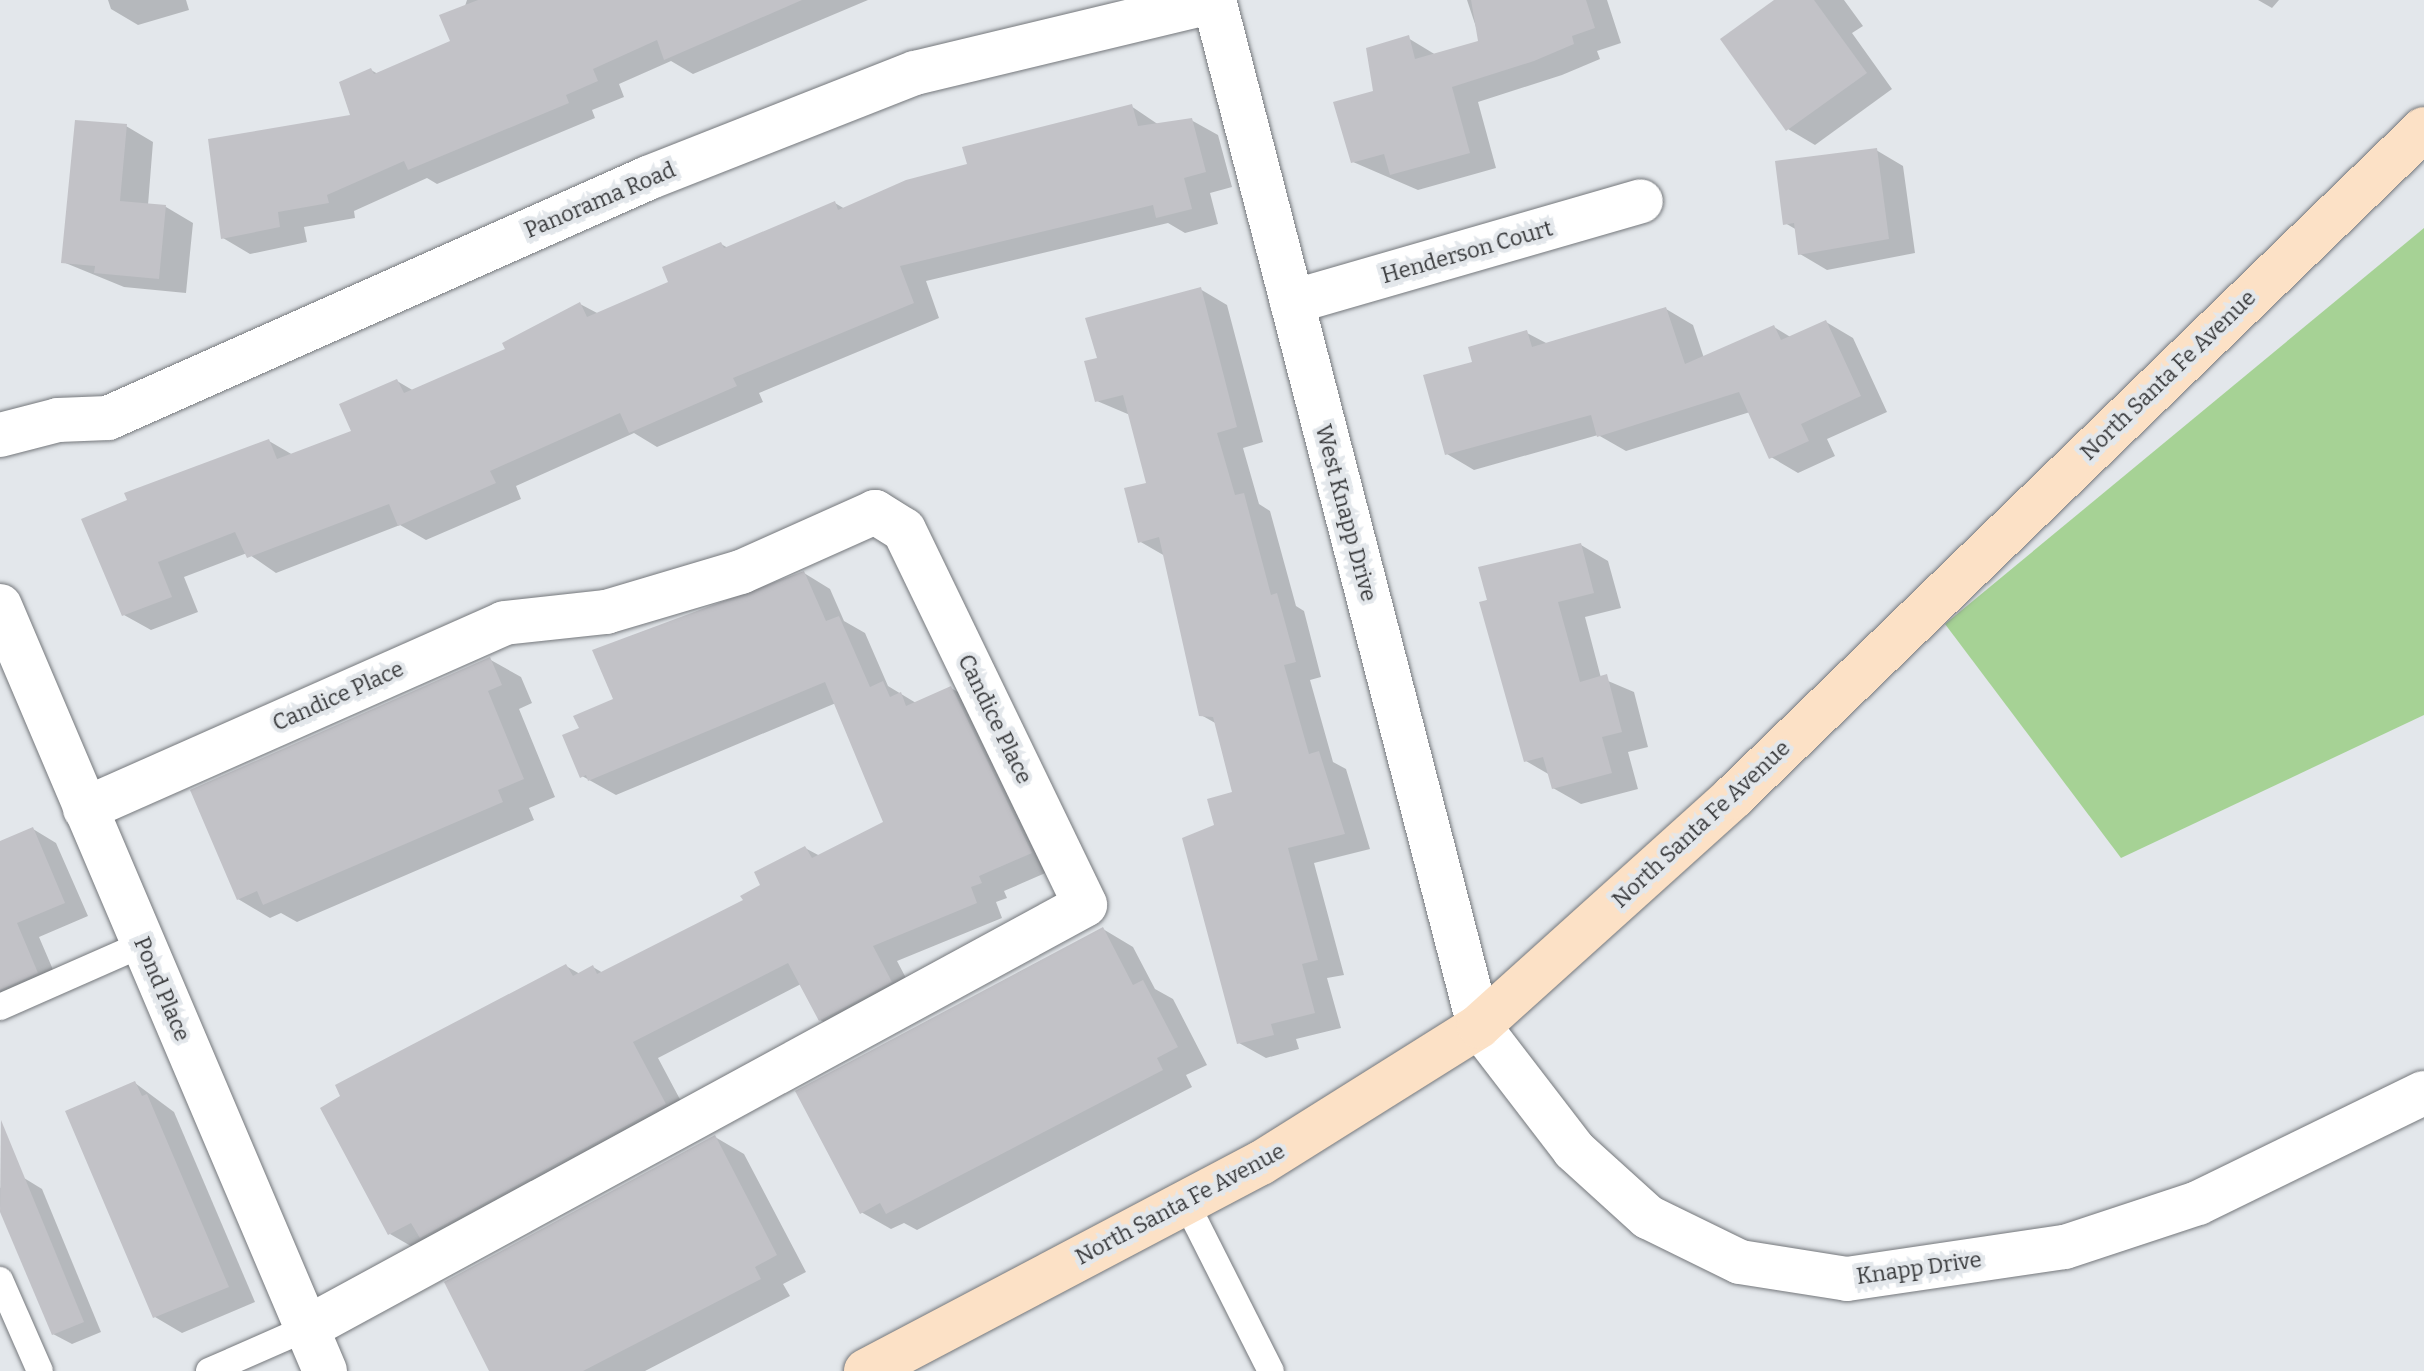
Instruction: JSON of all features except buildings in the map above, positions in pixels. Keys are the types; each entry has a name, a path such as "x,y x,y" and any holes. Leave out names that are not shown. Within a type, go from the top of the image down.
{"main road":[{"name":"North Santa Fe Avenue","path":"866,1371 1261,1163 1479,1026 1733,797 2424,129"}],"street":[{"name":"West Knapp Drive","path":"1214,0 1479,1026"},
{"name":"Panorama Road","path":"0,435 58,420 108,418 648,178 915,73 1214,0"},
{"name":"Henderson Court","path":"1292,302 1641,201"},
{"name":"Candice Place","path":"85,809 504,623 621,608 741,572 875,512 904,530 1085,905 307,1328"},
{"name":"Pond Place","path":"0,606 325,1371"},
{"name":"Knapp Drive","path":"1479,1026 1574,1150 1648,1217 1740,1262 1847,1279 2065,1247 2198,1203 2424,1093"}],"lane":[{"path":"0,1007 143,944"},
{"path":"1186,1203 1271,1371"},
{"path":"0,1280 40,1371"},
{"path":"209,1371 307,1328"}],"green space":[{"path":"2424,228 2424,715 2121,858 1945,624"}]}
